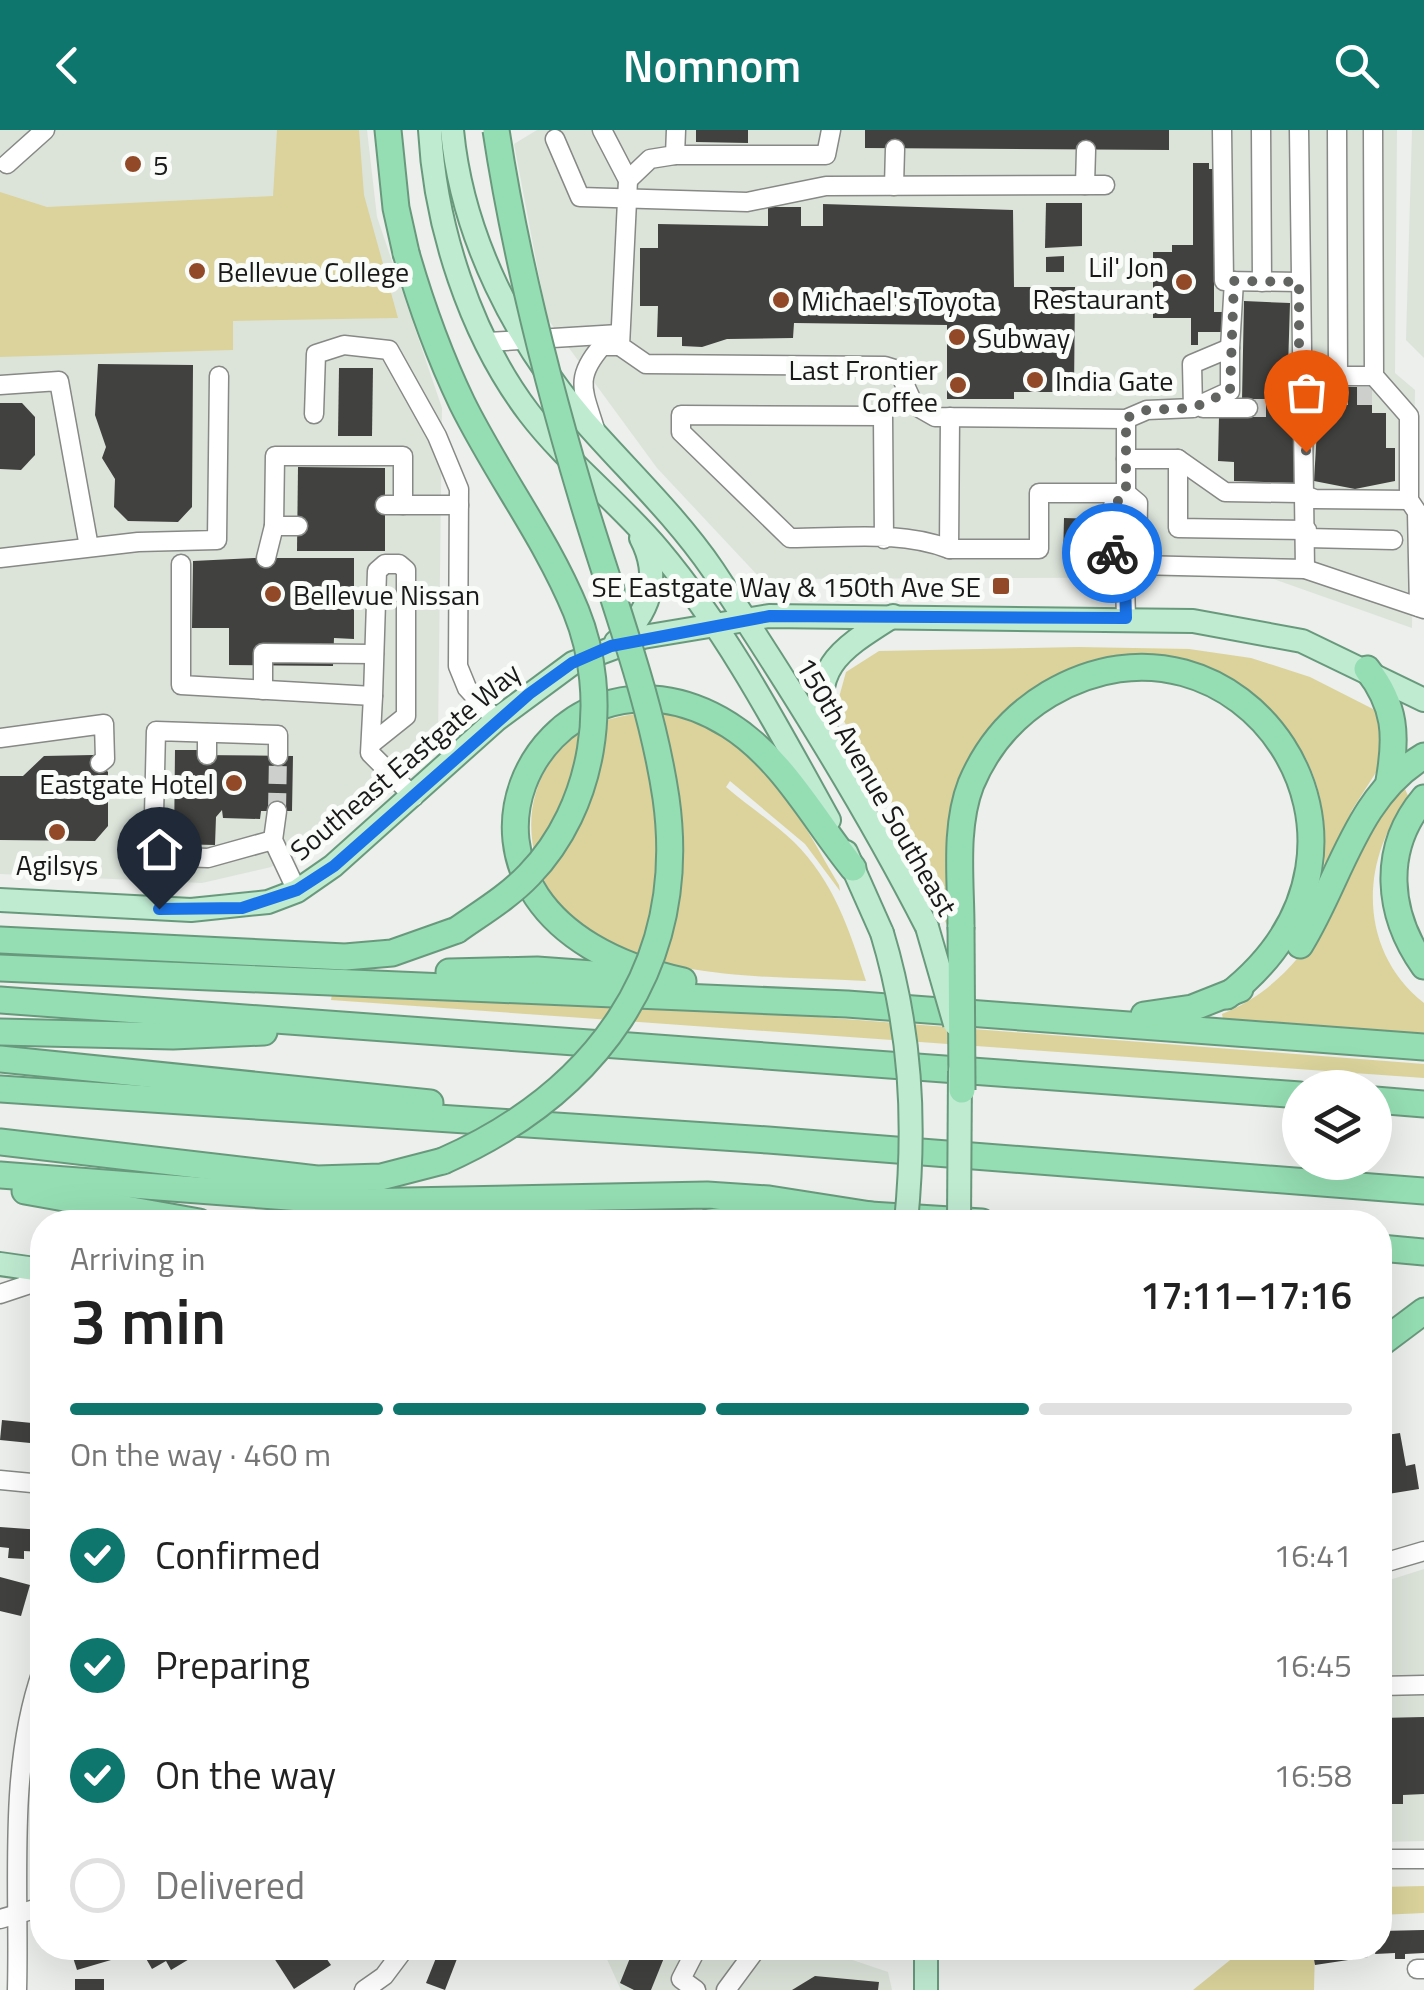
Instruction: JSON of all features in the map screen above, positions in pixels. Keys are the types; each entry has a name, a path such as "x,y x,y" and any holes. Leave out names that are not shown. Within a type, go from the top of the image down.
{"highway":[{"path":"0,940 358,956 412,948 456,930 530,874 567,820 588,765 594,688 576,612 463,404 421,304 396,208 388,130"},
{"path":"0,1142 316,1179 381,1177 443,1161 525,1118 556,1094 593,1055 642,980 661,921 669,864 660,762 539,343 496,130"},
{"path":"962,1090 964,809 989,750 1011,722 1068,683 1109,672 1153,667 1186,675 1223,689 1277,734 1298,767 1311,802 1314,861 1303,906 1258,972 1227,996"},
{"path":"1367,669 1386,693 1392,711 1395,729 1390,780"},
{"path":"683,981 618,963 587,946 544,910 524,878 515,828 526,776 539,752 580,715 628,700 666,700 705,712 762,751 853,868"},
{"path":"1046,1018 1138,1016 1192,1008 1227,996 1279,965 1300,945 1366,815 1390,780 1424,756"},
{"path":"1424,798 1400,836 1393,869 1395,898 1411,948 1424,966"},
{"path":"1400,836 1424,812"},
{"path":"0,968 847,1004 1424,1047"},
{"path":"170,974 536,970 683,981 847,1004"},
{"path":"0,1000 1282,1094"},
{"path":"0,1032 173,1036 248,1034 324,1024"},
{"path":"0,1059 768,1140"},
{"path":"0,1090 768,1140 1424,1192"},
{"path":"1392,1101 1424,1104"},
{"path":"0,1174 354,1202 708,1195 839,1210"},
{"path":"0,1186 133,1210"},
{"path":"1392,1249 1424,1252"},
{"path":"1392,1335 1424,1312"}],"main road":[{"name":"150th Avenue Southeast","path":"430,130 446,230 467,296 488,342 530,414 659,550 712,625 798,763 882,933 908,1042 912,1088 907,1210"},
{"name":"150th Avenue Southeast","path":"452,130 461,182 483,255 525,339 596,434 686,533 839,768 927,927 949,996 962,1090 958,1210"},
{"path":"611,646 635,626 645,610 652,579 644,543 623,510"},
{"name":"Southeast Eastgate Way","path":"0,900 208,910 242,908 297,890 334,866 496,720 572,663 611,646 770,616 1126,618 1248,628 1302,641 1367,669 1424,700"},
{"path":"839,768 821,713 826,675 842,650 892,616"},
{"path":"0,1264 30,1268"},
{"path":"926,1960 926,1990"}],"street":[{"path":"7,164 45,130"},
{"path":"602,130 628,180 620,340"},
{"path":"675,155 676,130"},
{"path":"826,186 831,130"},
{"path":"1222,130 1224,281 1299,282"},
{"path":"1261,130 1262,282"},
{"path":"1299,130 1299,376 1304,402 1306,569"},
{"path":"1337,130 1338,376"},
{"path":"1138,565 1306,569 1422,608 1417,512 1409,500 1409,416 1374,376 1373,130"},
{"path":"554,138 580,198 747,202 826,186 1105,185"},
{"path":"894,148 894,186"},
{"path":"1085,185 1086,150"},
{"path":"628,180 650,160 675,155 826,155"},
{"path":"1193,408 1230,391 1234,281"},
{"path":"488,342 620,340 646,364 885,366 898,370 920,411 950,417 1126,418 1147,410 1248,408"},
{"path":"596,434 582,384 584,369 602,346 620,340"},
{"path":"314,414 316,354 344,345 389,350 436,436 459,497 458,666 467,688 496,720"},
{"path":"1193,408 1192,364 1230,348"},
{"path":"0,558 97,546 217,540 219,376"},
{"path":"1299,376 1374,376"},
{"path":"0,385 59,381 97,546"},
{"path":"1279,408 1330,396"},
{"path":"1372,396 1392,396"},
{"path":"884,538 883,416 681,415 681,432 790,538 884,538 923,538 949,549 1039,549 1039,493 1126,493 1138,503 1138,565 1125,583"},
{"path":"949,549 950,417"},
{"path":"1126,418 1126,493 1113,506 1112,564 1125,583 1126,618"},
{"path":"266,558 274,526 275,456 403,456 394,505 459,497"},
{"path":"1126,459 1178,459 1225,492 1409,500"},
{"path":"1178,459 1178,528 1394,540"},
{"path":"274,526 298,526"},
{"path":"181,564 181,686 373,696"},
{"path":"371,744 406,716 406,570 399,564 385,564 377,570 370,753 414,796"},
{"path":"263,690 263,653 374,654"},
{"path":"0,738 104,724 105,758 100,763"},
{"path":"273,840 208,858 153,856 156,732 278,735 278,756"},
{"path":"207,733 207,755"},
{"path":"277,811 273,840 297,890"},
{"path":"0,1294 27,1286 30,1280"},
{"path":"0,1480 30,1483"},
{"path":"1392,1560 1424,1551"},
{"path":"1392,1686 1424,1685"},
{"path":"17,1990 22,1771 30,1720"},
{"path":"1392,1859 1424,1858"},
{"path":"0,1919 30,1911"},
{"path":"364,1990 384,1976 395,1960"},
{"path":"691,1960 681,1979 696,1990"},
{"path":"726,1990 748,1960"}],"shaded area":[{"path":"0,130 367,130 377,217 442,408 438,737 335,829 271,867 202,883 0,874"},
{"name":"Bellevue College","path":"277,130 359,130 364,195 398,318 233,321 233,350 0,357 0,192 47,207 273,196"},
{"path":"537,130 1397,130 1395,373 1415,390 1412,628 1268,577 761,579 657,468 547,318 514,144"},
{"path":"1412,130 1424,130 1424,358 1406,340"},
{"path":"1189,649 1251,658 1310,677 1373,709 1380,720 1382,763 1352,810 1324,874 1324,828 1316,784 1304,755 1276,717 1240,688 1200,669 1156,659 1112,660 1068,671 1028,692 993,724 980,742 960,799 953,906 948,927 841,715 838,701 846,672 879,651"},
{"path":"675,710 738,744 782,792 840,891 805,844 730,781 726,787 794,842 820,873 846,925 866,981 736,975 671,965 610,945 582,927 559,904 542,877 533,846 532,816 538,785 554,757 580,733 602,722"},
{"path":"1405,789 1409,798 1381,849 1374,876 1373,904 1377,932 1387,958 1402,982 1424,1003 1424,1034 1223,1019 1222,1014 1270,985 1306,947 1380,818"},
{"path":"332,994 704,1008 1424,1064 1424,1078 1392,1076 1392,1070 1312,1070 331,1000"},
{"path":"1424,1569 1424,1841 1392,1842 1392,1579"},
{"path":"1424,1886 1424,1913 1392,1914 1392,1887"},
{"path":"607,1960 852,1960 888,1972 892,1990 621,1990"},
{"path":"1230,1960 1315,1960 1314,1990 1193,1990"}],"building":[{"path":"696,130 748,130 748,143 696,142"},
{"path":"865,130 1169,130 1169,150 865,148"},
{"name":"Lil' Jon Restaurant","path":"1193,163 1209,163 1209,169 1214,169 1214,312 1226,312 1226,332 1198,332 1198,345 1191,345 1191,318 1153,318 1153,252 1172,252 1172,245 1193,245"},
{"path":"1046,203 1082,203 1082,246 1045,248"},
{"path":"823,204 1013,210 1014,287 1075,287 1074,392 1014,392 1014,399 947,399 947,325 794,323 793,338 727,339 702,347 682,346 682,337 657,337 658,306 640,306 640,248 658,248 658,224 768,226 768,207 801,207 801,226 823,226"},
{"path":"1064,256 1064,272 1046,272 1046,257"},
{"path":"1244,301 1290,303 1287,401 1297,414 1295,483 1234,481 1234,462 1218,461 1219,416 1242,400"},
{"path":"98,364 193,365 192,507 178,522 128,521 114,507 115,479 102,458 106,447 95,415"},
{"path":"339,368 373,368 372,436 338,436"},
{"path":"1330,387 1372,387 1372,413 1386,413 1386,448 1395,448 1395,481 1355,489 1314,481 1318,413 1330,413"},
{"path":"0,403 22,403 35,417 35,455 21,470 0,469"},
{"path":"298,467 385,468 385,551 297,551"},
{"path":"1064,518 1098,519 1097,562 1063,561"},
{"name":"Bellevue Nissan","path":"354,558 354,639 334,638 333,666 229,665 229,628 192,628 193,561"},
{"name":"Eastgate Hotel","path":"175,750 198,750 198,755 293,756 292,811 261,811 260,819 223,818 222,810 216,817 215,845 174,844"},
{"path":"93,755 108,772 108,826 95,841 0,840 0,776 23,776 44,756"},
{"path":"2,1420 30,1423 30,1443 0,1440"},
{"path":"1400,1433 1406,1466 1415,1464 1419,1489 1392,1493 1392,1434"},
{"path":"0,1527 30,1529 30,1551 24,1551 24,1559 8,1558 9,1548 0,1547"},
{"path":"0,1577 30,1585 21,1616 0,1611"},
{"path":"1424,1717 1424,1794 1403,1795 1403,1804 1392,1804 1392,1718"},
{"path":"1424,1930 1424,1953 1395,1959 1392,1931"},
{"path":"74,1960 111,1960 77,1970"},
{"path":"147,1960 188,1960 171,1970 166,1961 152,1969"},
{"path":"275,1960 327,1960 331,1965 294,1989"},
{"path":"435,1960 457,1960 445,1990 426,1983"},
{"path":"629,1960 663,1960 651,1990 634,1990 620,1983"},
{"path":"1314,1960 1348,1960 1315,1965"},
{"path":"815,1976 879,1982 878,1990 792,1990"},
{"path":"75,1979 104,1979 104,1990 75,1990"}],"tunnel":[{"path":"1330,396 1372,396"},
{"path":"1248,408 1279,408"},
{"path":"277,811 278,756"}],"way so far":[{"path":"1112,553 1113,506 1126,493 1126,418 1147,410 1193,408 1230,391 1234,281 1299,282 1299,376 1306,408 1306,452"}],"place":[{"name":"5","path":"133,164"},
{"name":"Bellevue College","path":"197,271"},
{"name":"Lil' Jon Restaurant","path":"1184,282"},
{"name":"Michael's Toyota","path":"781,300"},
{"name":"Subway","path":"957,337"},
{"name":"India Gate","path":"1035,380"},
{"name":"Last Frontier Coffee","path":"958,385"},
{"name":"SE Eastgate Way & 150th Ave SE","path":"1001,586"},
{"name":"Bellevue Nissan","path":"273,594"},
{"name":"Eastgate Hotel","path":"234,783"},
{"name":"Agilsys","path":"57,832"}],"route":[{"path":"159,909 242,908 297,890 334,866 529,694 572,663 611,646 770,616 1126,618 1125,583 1115,574 1112,553"}]}
